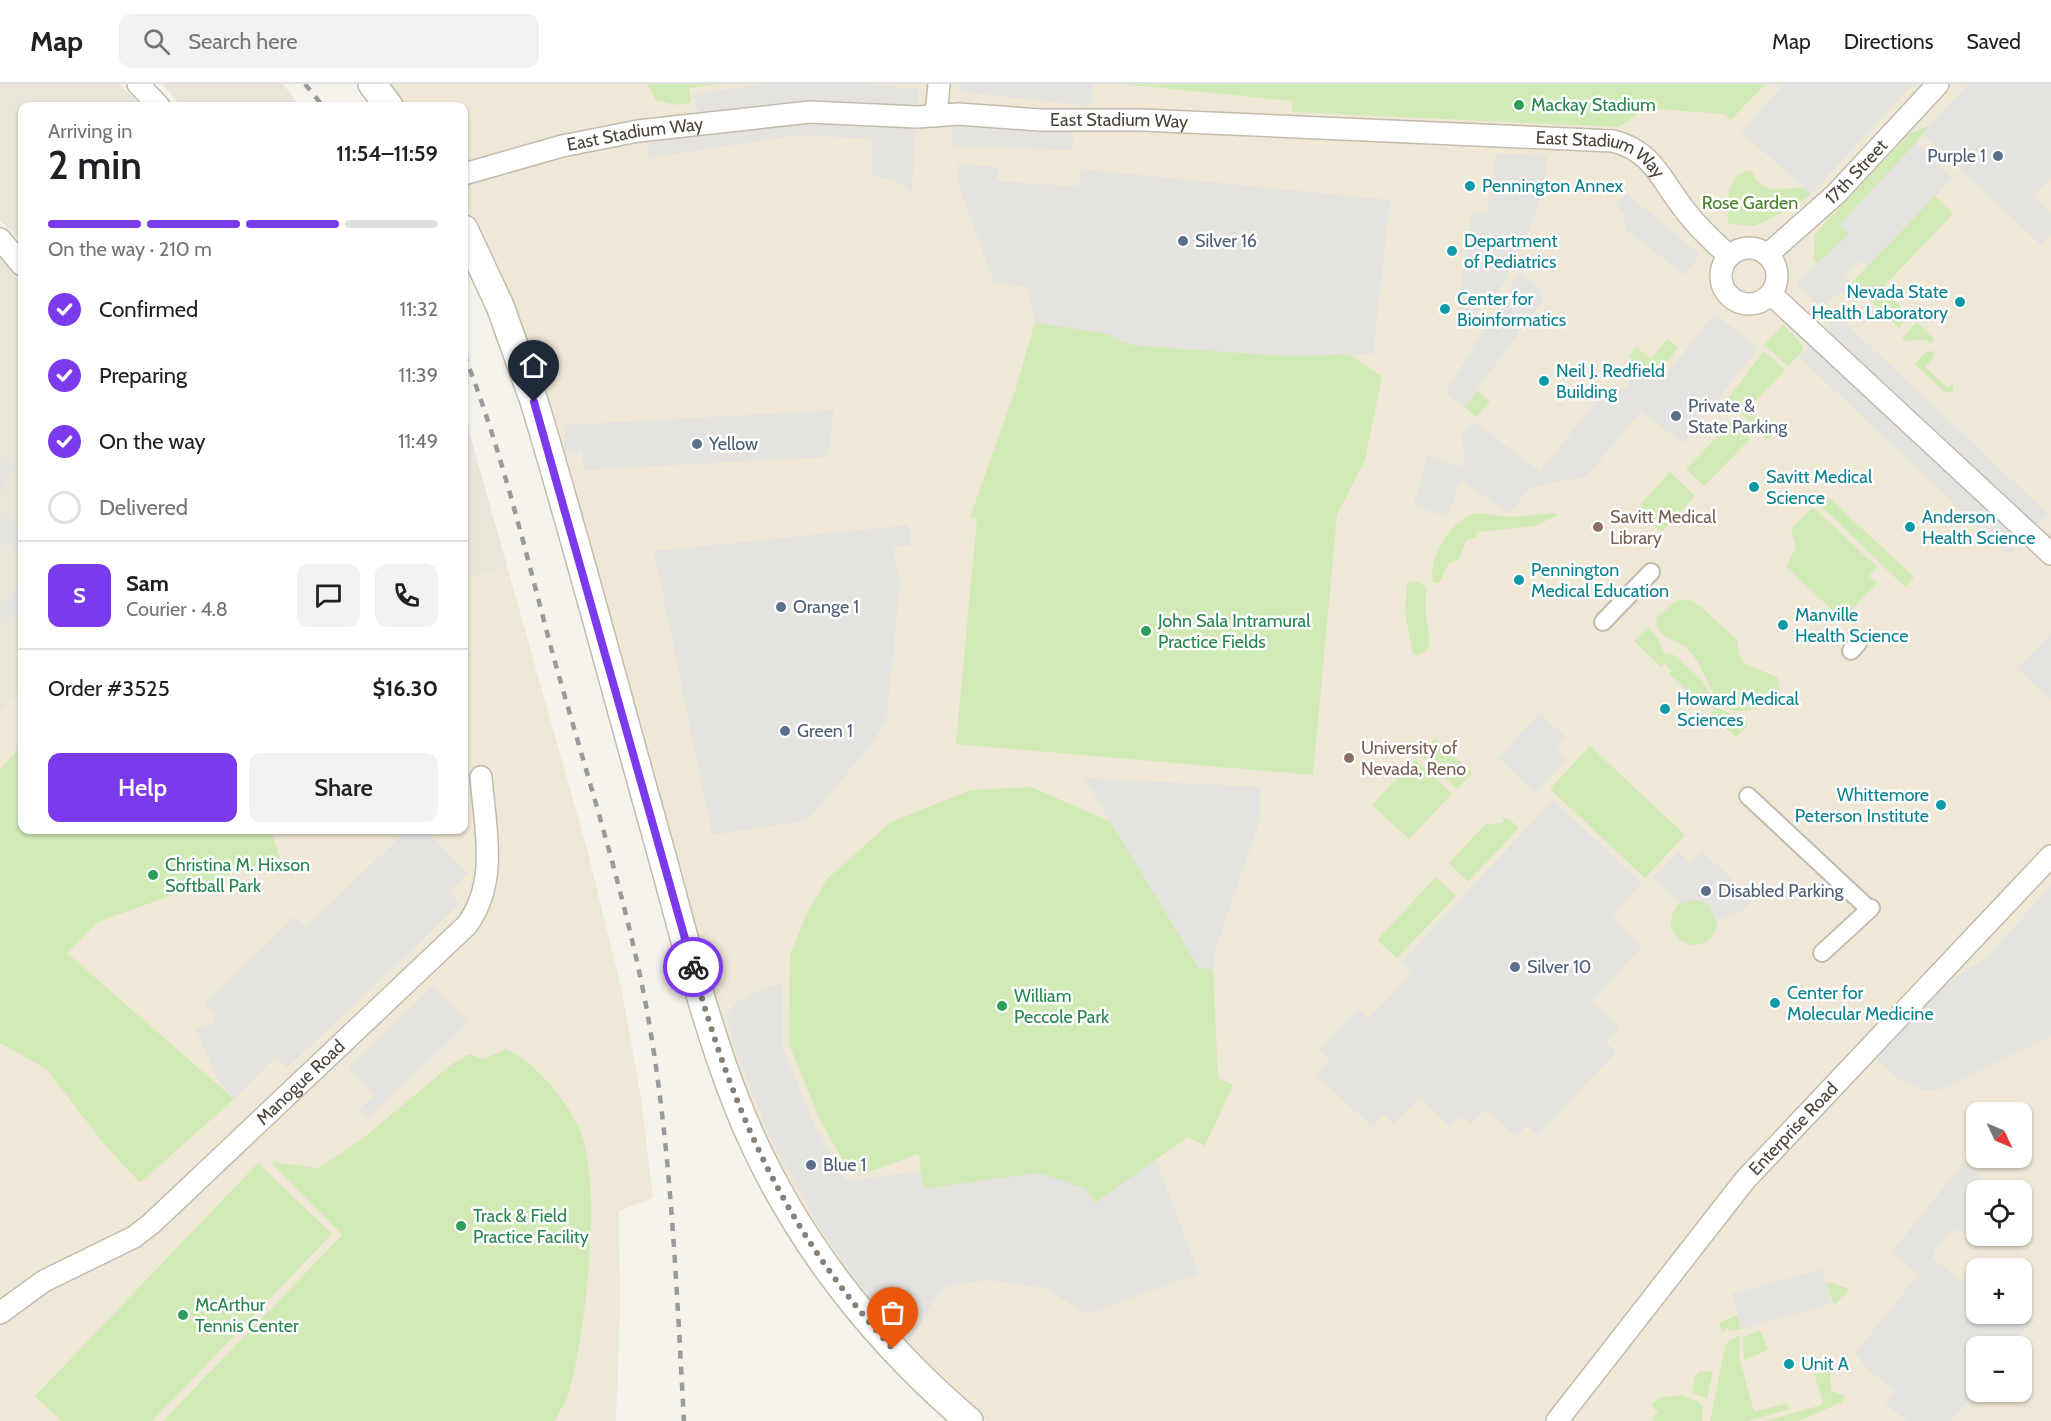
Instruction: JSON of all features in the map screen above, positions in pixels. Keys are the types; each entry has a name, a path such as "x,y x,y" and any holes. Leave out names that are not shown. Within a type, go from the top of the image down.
{"street":[{"path":"138,84 155,102"},
{"path":"372,84 386,102"},
{"path":"936,116 939,84"},
{"name":"17th Street","path":"1767,255 1836,194 1938,84"},
{"name":"East Stadium Way","path":"468,173 562,146 648,130 810,112 936,116 958,114 1040,120 1177,122 1613,141 1639,150 1650,161 1683,209 1729,256"},
{"path":"468,238 500,306 534,402 703,1003 738,1107 785,1203 836,1282 905,1362 969,1421"},
{"path":"0,240 18,260"},
{"path":"1752,248 1767,255 1776,269 1777,278 1771,294 1749,305 1732,300 1721,285 1720,275 1729,256 1752,248"},
{"path":"1771,294 2051,554"},
{"path":"1603,622 1651,572"},
{"name":"Manogue Road","path":"0,1313 44,1281 134,1237 151,1224 467,926 483,896 488,876 481,777"},
{"path":"1748,796 1870,909 1822,953"},
{"name":"Enterprise Road","path":"1557,1421 1745,1180 2051,856"}],"shaded area":[{"path":"0,84 120,84 137,102 18,102 18,239 0,220"},
{"path":"162,84 283,84 297,102 178,102"},
{"name":"University of Nevada, Reno","path":"387,84 2051,84 2051,1421 988,1421 885,1323 810,1225 759,1126 722,1026 516,326 512,298 495,259 468,211 468,102 400,102"},
{"path":"768,84 862,84 918,89 912,192 895,181 871,175 873,139 798,135 649,158 644,128 698,119 694,94"},
{"path":"962,84 1093,84 1091,106 961,92"},
{"name":"Purple 1","path":"1784,84 1913,84 1811,194 1741,132"},
{"name":"Purple 1","path":"1968,84 2051,84 2051,178 2033,196 2051,213 2051,235 2041,245 1922,134"},
{"path":"952,123 1074,126 1073,150 952,147"},
{"name":"Purple 1","path":"1916,143 1952,178 1868,266 1861,259 1844,275 1851,283 1821,309 1796,283 1849,234 1840,225"},
{"path":"1496,154 1547,155 1545,184 1526,240 1494,298 1467,321 1456,321 1471,212 1487,214"},
{"name":"Silver 16","path":"958,164 997,167 997,181 1080,187 1081,169 1390,200 1373,354 1290,356 1131,345 1103,333 1035,322 1027,287 994,283 957,181"},
{"path":"1626,193 1700,255 1684,275 1626,229 1624,213 1616,206"},
{"path":"0,257 18,279 18,693 0,712"},
{"path":"1519,273 1540,288 1543,300 1464,407 1445,393"},
{"name":"Private & State Parking","path":"1714,313 1758,348 1683,443 1641,411 1587,476 1530,488 1509,513 1461,481 1447,517 1413,505 1421,483 1427,454 1465,469 1462,434 1474,421 1540,472 1603,392 1627,387 1629,382 1627,365 1632,359 1662,381"},
{"path":"1838,316 2048,514 2009,555 1799,357"},
{"name":"Yellow","path":"834,410 827,457 584,470 582,451 565,454 564,425"},
{"path":"468,427 507,566 468,581"},
{"path":"0,459 13,465 0,493"},
{"path":"0,516 18,529 18,551 0,536"},
{"path":"908,525 912,545 892,547 900,582 887,718 871,745 808,820 712,835 654,551"},
{"path":"507,566 587,849 622,991 641,1098 653,1198 619,1211 620,1313 616,1421 0,1421 0,712 18,693 18,834 468,834 468,581"},
{"path":"18,586 18,610 9,622 0,615 0,609"},
{"path":"2051,633 2051,700 2017,669"},
{"path":"1539,713 1566,737 1555,749 1567,760 1536,793 1498,758"},
{"path":"1084,778 1260,787 1260,820 1215,950 1213,969 1199,968"},
{"name":"Silver 10","path":"1553,800 1642,883 1611,917 1642,947 1592,1001 1620,1028 1606,1042 1616,1052 1538,1135 1527,1125 1516,1137 1486,1109 1471,1125 1461,1115 1450,1126 1419,1098 1394,1124 1384,1115 1372,1127 1316,1075 1330,1060 1319,1049 1358,1009 1368,1019 1412,973 1401,962"},
{"path":"403,834 430,834 468,873 449,893 460,904 287,1068 275,1057 234,1099 219,1082 196,1029 213,1023 215,1015 204,1004 294,917 306,927"},
{"name":"Disabled Parking","path":"1678,851 1690,862 1702,851 1753,899 1741,912 1716,921 1709,906 1702,901 1694,900 1681,904 1653,878"},
{"path":"2051,886 2051,1036 1943,1089 1925,1091 1899,1079 1874,1057 1943,987 1987,957"},
{"name":"Blue 1","path":"782,984 781,1043 814,1125 847,1181 921,1171 923,1189 1040,1173 1086,1189 1095,1203 1156,1160 1199,1274 1086,1314 1045,1288 988,1280 949,1286 937,1295 909,1343 870,1299 823,1233 771,1139 736,1052 726,1018 729,1011 739,1001 768,986"},
{"path":"433,986 468,1022 367,1119 358,1110 374,1095 348,1068"},
{"path":"1963,1163 1966,1168 1984,1180 1966,1180 1966,1235 1959,1229 1953,1229 1935,1250 1933,1259 1960,1280 1966,1276 1966,1324 2029,1324 2019,1336 1966,1336 1966,1402 1951,1421 1907,1421 1885,1403 1895,1391 1867,1369 1855,1353 1919,1274 1892,1252"},
{"path":"1822,1269 1831,1304 1741,1329 1732,1294"}],"green space":[{"path":"647,84 720,84 689,88 691,102 680,104 660,100 657,102"},
{"name":"Mackay Stadium","path":"1123,84 1765,84 1731,120 1724,114 1646,108 1619,127 1292,112 1293,101"},
{"path":"1929,126 1916,143 1840,224 1849,234 1818,263 1814,261 1815,234 1910,133"},
{"name":"Rose Garden","path":"1751,170 1756,179 1767,188 1803,187 1811,194 1801,202 1755,226 1728,224 1729,191 1737,177"},
{"path":"1935,196 1953,214 1882,288 1910,316 1899,328 1851,283"},
{"name":"John Sala Intramural Practice Fields","path":"1035,322 1103,333 1142,346 1273,355 1349,354 1382,377 1365,460 1337,515 1313,775 956,744 977,518 970,517 1016,388"},
{"path":"1917,322 1934,339 1931,344 1926,340 1905,341 1902,338"},
{"path":"1783,325 1804,346 1802,352 1788,366 1764,345"},
{"path":"1667,339 1678,348 1655,376 1629,356 1636,347 1651,359"},
{"path":"1764,351 1785,370 1747,409 1773,434 1768,440 1727,400"},
{"path":"1934,351 1934,357 1925,367 1948,388 1952,384 1954,390 1952,393 1942,390 1915,364 1926,352"},
{"path":"1477,391 1490,401 1477,417 1464,407"},
{"path":"1732,422 1750,439 1704,486 1686,469"},
{"path":"1670,472 1695,496 1661,532 1652,524 1640,505"},
{"path":"1827,496 1914,577 1905,587 1819,504"},
{"path":"1813,507 1877,567 1869,576 1877,583 1842,619 1786,567 1796,547 1791,529"},
{"path":"1479,513 1512,517 1556,513 1556,516 1535,526 1477,532 1476,537 1466,540 1459,560 1449,563 1439,583 1433,582 1434,561 1444,539 1460,522"},
{"path":"1416,581 1426,587 1426,613 1430,638 1428,648 1419,655 1413,654 1405,614 1407,583"},
{"path":"1688,599 1700,606 1737,640 1739,655 1745,664 1777,677 1780,690 1772,700 1754,709 1740,711 1729,709 1714,693 1689,650 1667,638 1658,630 1657,617 1676,601"},
{"path":"1648,627 1658,638 1664,653 1674,655 1702,680 1716,707 1747,721 1747,726 1736,737 1711,714 1714,710 1707,704 1704,707 1669,674 1672,671 1665,664 1661,667 1634,641"},
{"path":"1435,738 1472,773 1457,789 1420,754"},
{"path":"1590,746 1685,835 1645,878 1550,789"},
{"path":"18,750 18,834 271,834 280,857 97,922 67,953 234,1099 140,1183 105,1145 46,1069 0,1043 0,769"},
{"path":"1415,759 1452,794 1409,839 1372,805"},
{"name":"William Peccole Park","path":"1031,787 1111,822 1199,968 1213,969 1218,1078 1233,1085 1205,1146 1188,1137 1095,1203 1040,1173 923,1189 919,1154 860,1175 853,1160 845,1164 820,1120 789,1044 790,956 806,915 827,879 891,822 971,790"},
{"path":"1503,819 1509,819 1519,828 1468,882 1449,863 1486,824 1503,823"},
{"path":"1436,877 1456,896 1397,958 1377,940"},
{"path":"1694,899 1710,906 1717,922 1710,938 1694,945 1678,938 1671,922 1678,906"},
{"name":"Track & Field Practice Facility","path":"506,1049 528,1063 557,1093 579,1128 586,1152 591,1220 586,1297 569,1393 554,1421 163,1421 342,1235 271,1162 319,1168 362,1139 452,1064 469,1054 483,1059"},
{"name":"McArthur Tennis Center","path":"258,1163 332,1234 152,1421 61,1421 35,1396"},
{"path":"1831,1283 1850,1289 1834,1305 1826,1284"},
{"path":"1737,1315 1741,1329 1731,1331 1727,1328 1722,1333 1719,1323"},
{"path":"1760,1330 1768,1350 1744,1360 1743,1337"},
{"path":"1740,1336 1739,1357 1754,1412 1787,1403 1789,1409 1749,1421 1710,1421 1725,1346 1728,1341"},
{"path":"1830,1370 1831,1391 1845,1396 1842,1402 1799,1421 1766,1421 1821,1405 1823,1401 1814,1374"},
{"path":"1713,1371 1707,1398 1692,1393 1694,1378 1699,1372"},
{"path":"1680,1395 1697,1401 1703,1407 1702,1421 1654,1421 1652,1418 1658,1412 1651,1405 1659,1398"}],"railway":[{"path":"305,84 320,102"},
{"path":"468,365 513,503 553,655 614,869 645,1000 667,1157 684,1421"}],"way so far":[{"path":"693,967 725,1075 752,1141 769,1175 797,1224 827,1269 858,1310 893,1349"}],"place":[{"name":"Mackay Stadium","path":"1519,105"},
{"name":"Purple 1","path":"1998,156"},
{"name":"Pennington Annex","path":"1470,186"},
{"name":"Silver 16","path":"1183,241"},
{"name":"Department of Pediatrics","path":"1452,251"},
{"name":"Nevada State Health Laboratory","path":"1960,302"},
{"name":"Center for Bioinformatics","path":"1445,309"},
{"name":"Neil J. Redfield Building","path":"1544,381"},
{"name":"Private & State Parking","path":"1676,416"},
{"name":"Yellow","path":"697,444"},
{"name":"Savitt Medical Science","path":"1754,487"},
{"name":"Savitt Medical Library","path":"1598,527"},
{"name":"Anderson Health Science","path":"1910,527"},
{"name":"Pennington Medical Education","path":"1519,580"},
{"name":"Orange 1","path":"781,607"},
{"name":"Manville Health Science","path":"1783,625"},
{"name":"John Sala Intramural Practice Fields","path":"1146,631"},
{"name":"Howard Medical Sciences","path":"1665,709"},
{"name":"Green 1","path":"785,731"},
{"name":"University of Nevada, Reno","path":"1349,758"},
{"name":"Whittemore Peterson Institute","path":"1941,805"},
{"name":"Christina M. Hixson Softball Park","path":"153,875"},
{"name":"Disabled Parking","path":"1706,891"},
{"name":"Silver 10","path":"1515,967"},
{"name":"Center for Molecular Medicine","path":"1775,1003"},
{"name":"William Peccole Park","path":"1002,1006"},
{"name":"Blue 1","path":"811,1165"},
{"name":"Track & Field Practice Facility","path":"461,1226"},
{"name":"McArthur Tennis Center","path":"183,1315"},
{"name":"Unit A","path":"1789,1364"}],"route":[{"path":"534,402 693,967"}]}
